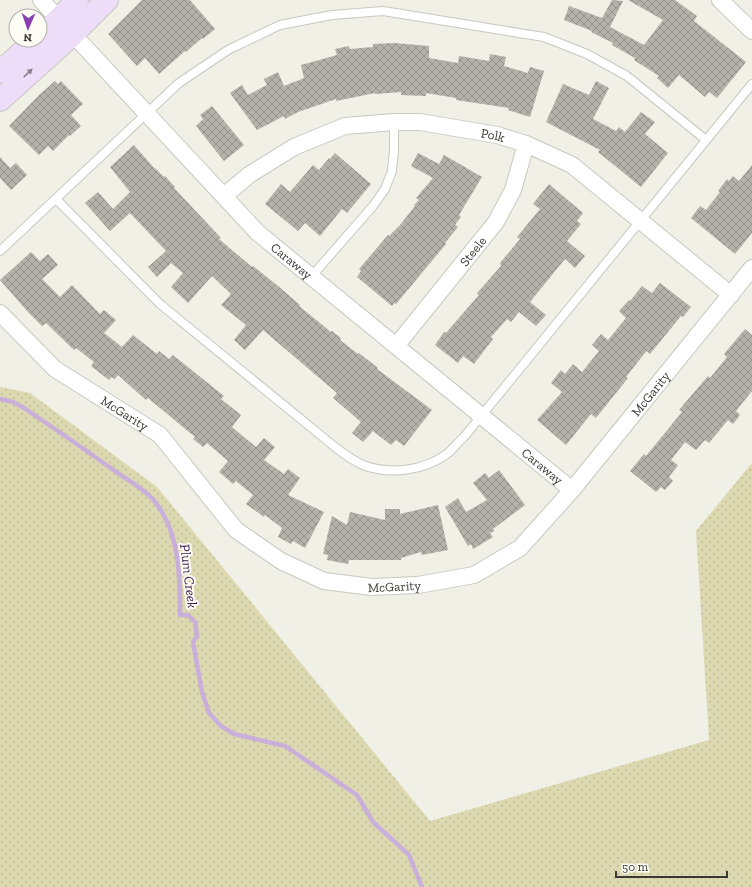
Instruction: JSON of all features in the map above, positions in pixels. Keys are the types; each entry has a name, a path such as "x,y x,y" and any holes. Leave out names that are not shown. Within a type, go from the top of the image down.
{"street":[{"name":"Caraway","path":"41,0 258,233 572,490"},
{"path":"0,100 66,27 77,0"},
{"path":"48,33 66,27 107,0"},
{"path":"720,0 752,31"},
{"path":"0,72 27,48"},
{"name":"Polk","path":"224,196 249,175 294,147 345,126 394,122 420,122 497,135 526,144 572,165 731,295"},
{"name":"Steele","path":"396,346 496,222 513,190 526,144"},
{"name":"McGarity","path":"0,313 55,369 160,435 236,530 281,561 324,581 372,587 418,586 474,575 520,548 572,490 752,268"}],"lane":[{"path":"0,251 178,83 228,50 280,25 332,15 383,11 544,37 587,54 627,76 706,140"},
{"path":"56,198 160,304 350,459 376,469 398,470 423,466 436,461 447,454 464,437 752,84"},
{"path":"311,277 373,206 385,189 392,171 394,122"}],"shaded area":[{"path":"0,387 30,393 157,487 430,821 709,740 696,531 752,463 752,887 0,887"}],"building":[{"path":"142,0 190,0 215,29 186,52 185,51 159,74 145,58 137,66 108,34"},
{"path":"612,0 623,1 610,27 644,45 663,20 628,0 675,0 697,16 694,21 746,62 717,98 709,92 705,97 679,75 668,88 657,78 659,76 634,60 635,58 612,45 613,43 591,32 592,31 564,20 569,6 602,18"},
{"path":"394,43 429,46 429,58 458,63 459,56 489,61 490,54 506,57 504,66 528,73 530,67 544,71 530,117 508,110 509,108 456,100 456,98 426,93 426,96 401,95 401,92 375,93 336,101 336,99 298,112 285,119 284,116 257,130 230,93 242,85 248,95 267,85 264,79 278,72 284,86 304,78 301,65 337,55 335,49 349,46 350,49 373,47 373,44"},
{"path":"55,81 58,84 61,81 83,104 71,115 81,126 70,136 69,135 53,151 48,146 39,155 9,126"},
{"path":"596,81 609,88 593,119 616,131 619,127 625,132 641,112 655,122 645,134 668,153 641,187 598,152 600,150 546,122 563,84 589,95"},
{"path":"212,106 244,145 224,161 196,126 203,119 200,115"},
{"path":"134,145 155,169 164,177 165,176 175,187 174,188 221,238 219,239 252,267 253,266 278,286 300,305 299,306 331,332 332,331 341,338 340,340 432,410 404,446 396,440 391,445 373,431 363,442 352,433 361,422 333,398 337,393 263,330 245,350 234,340 246,325 221,305 231,294 212,276 188,303 171,287 183,273 171,263 157,277 148,267 166,251 130,213 110,231 85,203 98,192 113,209 130,192 110,167"},
{"path":"335,153 371,184 347,213 342,209 320,236 305,223 298,231 265,204 281,184 290,192 313,165 319,170"},
{"path":"418,153 439,164 444,155 482,177 459,215 461,217 455,225 458,227 445,243 446,244 396,304 394,303 392,306 357,277 361,271 359,269 388,235 389,236 400,225 419,200 416,198 433,178 411,166"},
{"path":"0,157 10,168 16,163 27,175 11,190 0,178"},
{"path":"752,165 752,233 735,254 691,218 700,206 706,210 720,192 718,191 727,179 729,181 733,176 739,181"},
{"path":"549,184 583,213 577,221 581,224 567,241 585,256 575,268 565,259 530,302 546,315 536,326 519,312 511,322 507,319 491,337 493,339 474,364 463,356 458,363 435,345 444,332 446,333 479,295 477,293 501,266 500,263 520,239 517,237 540,209 533,204"},
{"path":"31,252 40,261 48,254 58,265 42,279 60,297 72,285 100,314 104,310 116,320 104,333 122,347 133,335 157,354 159,351 169,359 173,355 224,396 221,399 241,415 232,427 256,447 264,438 275,447 264,460 284,474 288,469 300,478 288,495 324,512 305,548 293,541 291,544 278,537 282,528 265,515 264,517 246,504 253,495 236,481 233,484 219,472 228,461 207,443 203,447 193,439 195,437 148,398 146,400 118,375 115,379 111,377 109,380 91,366 94,362 76,348 74,350 46,323 42,326 28,312 0,280"},
{"path":"660,283 691,307 683,317 681,316 650,354 647,351 644,354 626,377 628,378 596,418 591,414 566,445 537,420 562,392 551,383 561,370 565,374 573,364 582,372 599,351 592,345 601,334 608,340 626,318 619,311 629,300 630,301 642,286 652,293"},
{"path":"745,329 752,335 752,391 736,411 740,415 733,424 728,420 709,443 705,440 696,450 685,442 671,460 678,465 669,477 673,481 665,490 661,487 656,492 630,471 644,454 646,456 682,412 679,410 708,376 710,378 727,357 724,354"},
{"path":"499,470 525,505 493,529 494,531 490,533 493,537 473,549 471,544 468,546 445,507 458,498 466,512 487,500 473,483 485,473 489,478"},
{"path":"438,505 448,550 422,555 421,552 401,558 401,560 349,560 348,564 327,560 328,555 323,554 332,516 347,525 350,512 385,520 385,509 400,509 400,514"}],"waterway":[{"name":"Plum Creek","path":"0,399 13,402 24,408 152,498 163,514 174,541 179,571 180,615 188,615 195,622 197,636 193,642 202,692 209,713 221,726 234,734 285,746 357,795 373,822 409,855 422,887"}]}
